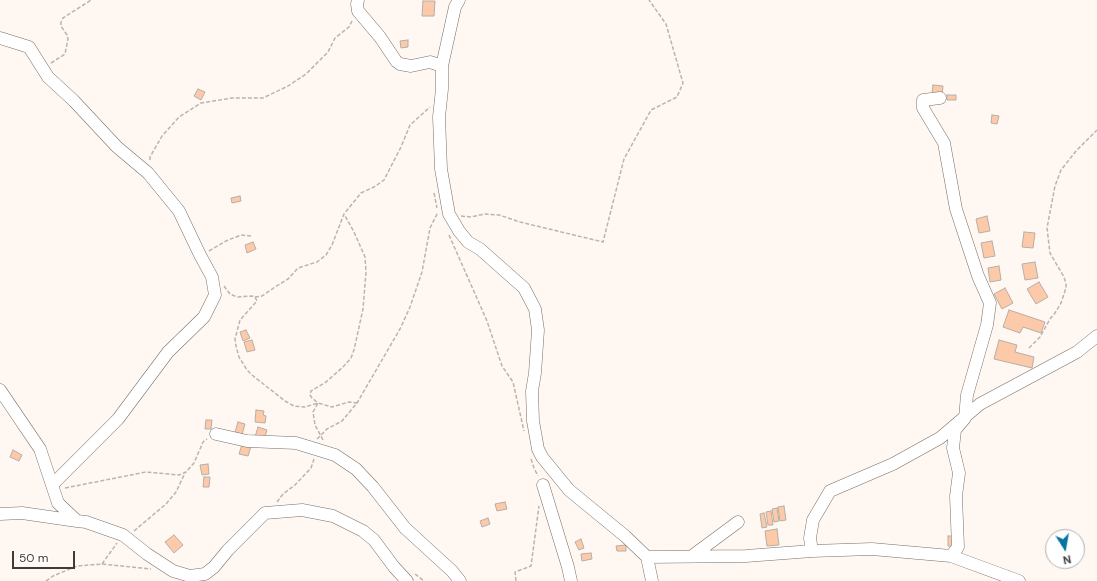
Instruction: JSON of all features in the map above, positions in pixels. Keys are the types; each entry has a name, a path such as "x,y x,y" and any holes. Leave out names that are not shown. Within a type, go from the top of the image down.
{"street":[{"path":"459,0 455,7 442,66 442,89 439,117 443,214 468,242 480,249 524,288 535,309 538,330 535,373 532,391 533,421 538,448 542,456 569,490 625,536 647,557 652,581"},
{"path":"358,5 396,61 400,64 411,66 430,62 442,66"},
{"path":"0,38 29,47 48,77 74,101 117,147 148,173 179,211 212,277 215,295 204,317 168,352 118,419 52,485"},
{"path":"940,98 923,100 924,108 944,143 956,209 978,276 990,303 987,325 967,395 965,418 955,430 953,448 960,473 956,496 958,547 951,556"},
{"path":"812,551 810,538 813,520 830,491 893,464 940,438 980,404 1077,352 1097,336"},
{"path":"0,390 40,449 58,503 77,521"},
{"path":"216,434 247,441 296,443 335,455 356,469 373,487 405,528 452,571 460,581"},
{"path":"543,485 571,581"},
{"path":"0,514 22,513 86,522 123,535 146,554 173,571 190,576 205,574 214,567 228,550 266,513 302,510 317,512 333,516 363,531 374,540 394,567 407,581"},
{"path":"692,556 738,522"},
{"path":"647,557 746,556 812,551 872,549 951,556 1018,581"}],"path":[{"path":"48,77 48,65 65,54 68,39 61,26 63,18 91,0"},
{"path":"437,188 434,194 435,205 443,214 471,217 485,214 499,215 520,222 603,242 624,159 651,110 677,97 683,84 666,24 649,0"},
{"path":"148,173 150,157 162,136 179,117 201,103 232,98 263,98 288,86 306,74 328,52 335,38 349,27 358,5"},
{"path":"222,283 230,294 237,297 262,296 288,279 298,268 317,262 326,255 332,245 344,214 361,193 384,180 401,147 410,125 435,102 442,89"},
{"path":"1029,348 1040,338 1050,319 1055,313 1066,288 1064,276 1050,253 1047,228 1055,186 1061,170 1076,151 1097,130"},
{"path":"344,214 365,257 366,272 363,309 351,358 326,382 311,391 310,395 318,403 332,407 349,402 357,403"},
{"path":"266,513 283,494 295,485 311,468 314,457 310,448 327,429 342,421 357,403 400,329 410,307 422,272 430,228 443,214"},
{"path":"448,233 487,321 502,366 513,382 524,434"},
{"path":"200,255 240,235 251,236"},
{"path":"256,297 257,301 240,320 235,339 239,357 252,376 285,401 294,406 305,407 318,403"},
{"path":"318,403 313,417 315,425 320,436 335,455"},
{"path":"102,564 123,535 136,529 166,504 176,492 186,472 194,463 203,442 216,434"},
{"path":"530,454 534,468 543,485"},
{"path":"52,485 58,488 66,488 146,472 179,475 186,472"},
{"path":"516,581 515,572 531,566 539,505"},
{"path":"46,581 53,576 77,566 102,564 157,570"}],"building":[{"path":"423,1 435,1 434,16 422,16"},
{"path":"408,40 408,47 401,48 400,41"},
{"path":"933,85 943,86 942,96 932,94"},
{"path":"198,89 205,92 201,100 194,96"},
{"path":"947,95 956,95 956,100 947,100"},
{"path":"992,115 999,116 997,124 991,123"},
{"path":"240,196 241,201 232,203 231,198"},
{"path":"987,216 990,231 979,233 976,219"},
{"path":"1024,232 1035,233 1033,248 1022,247"},
{"path":"992,241 995,256 984,258 981,243"},
{"path":"253,242 256,249 247,253 245,245"},
{"path":"1035,262 1038,278 1025,280 1022,264"},
{"path":"999,266 1001,280 990,282 988,268"},
{"path":"1039,282 1048,297 1036,304 1027,289"},
{"path":"1005,288 1013,303 1002,309 994,294"},
{"path":"1009,310 1045,322 1041,333 1023,327 1020,333 1003,327"},
{"path":"246,330 250,338 243,341 240,332"},
{"path":"252,340 255,350 247,352 244,342"},
{"path":"999,340 1017,345 1015,352 1034,357 1032,368 994,359"},
{"path":"256,410 264,411 263,415 266,416 265,423 255,422"},
{"path":"206,420 212,420 211,429 205,429"},
{"path":"238,422 245,424 241,438 234,436"},
{"path":"258,427 267,430 264,440 255,437"},
{"path":"243,441 252,443 248,456 239,454"},
{"path":"13,450 22,455 19,461 10,457"},
{"path":"208,464 209,474 202,475 200,465"},
{"path":"204,477 210,477 209,487 203,487"},
{"path":"505,502 507,509 497,511 495,504"},
{"path":"784,506 786,520 780,521 778,507"},
{"path":"777,508 779,521 774,522 772,509"},
{"path":"771,511 773,525 768,525 766,512"},
{"path":"764,513 767,527 762,528 760,514"},
{"path":"488,518 490,524 482,527 480,521"},
{"path":"777,529 779,545 767,546 765,531"},
{"path":"174,535 183,545 174,553 165,542"},
{"path":"948,536 953,536 953,546 948,546"},
{"path":"581,539 584,548 579,550 575,542"},
{"path":"626,545 626,551 617,551 616,546"},
{"path":"591,553 592,559 582,561 581,554"}]}
